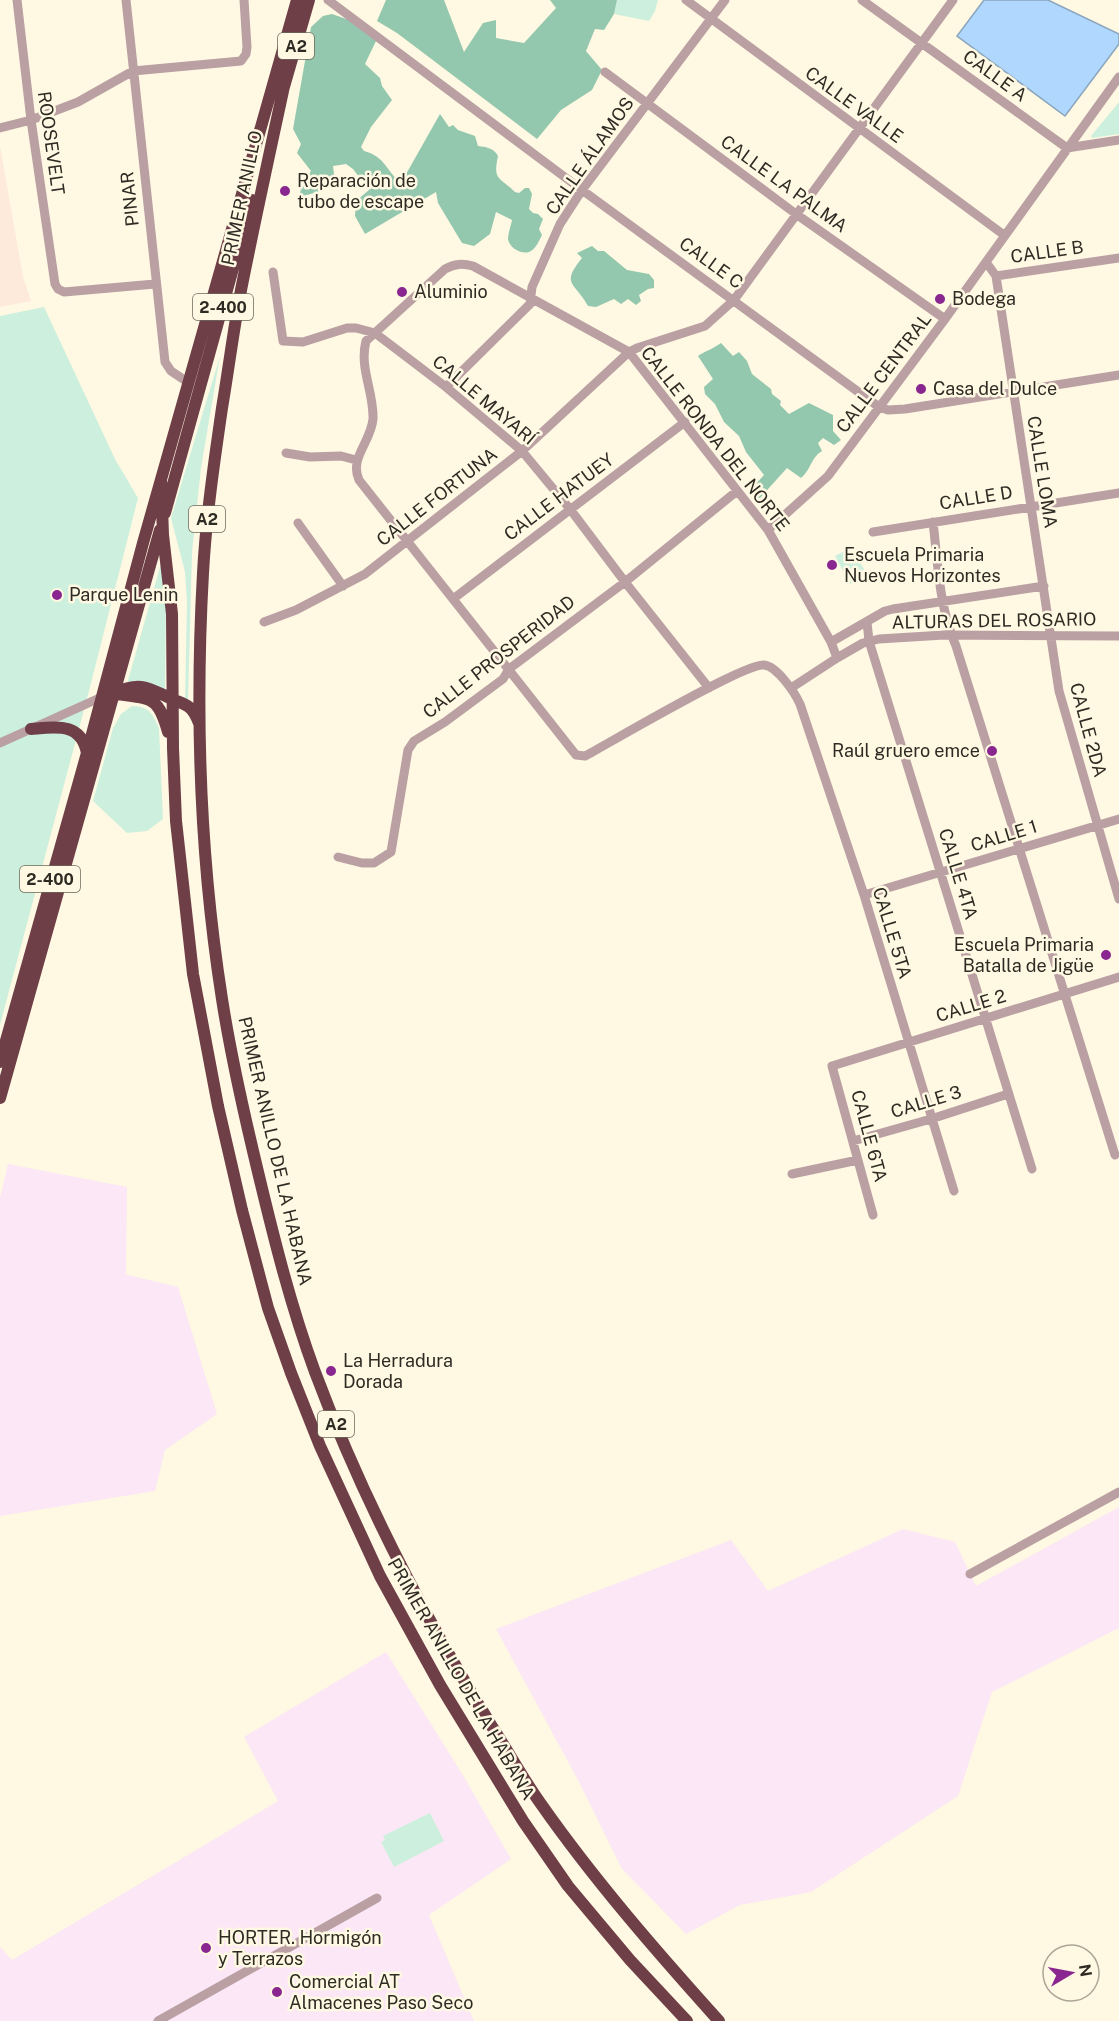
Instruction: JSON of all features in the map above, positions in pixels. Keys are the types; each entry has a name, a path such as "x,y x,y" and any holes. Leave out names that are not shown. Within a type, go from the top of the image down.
{"highway":[{"name":"A2","path":"173,748 172,614 162,523 161,479 297,0"},
{"name":"A2","path":"283,91 309,0"},
{"name":"PRIMER ANILLO","path":"237,313 283,91"},
{"name":"2-400","path":"0,1098 108,695 162,523 283,91"},
{"name":"PRIMER ANILLO DE LA HABANA","path":"237,313 214,459 206,528 201,622 201,794 206,872 222,1003 241,1101 290,1296 315,1371 354,1469 400,1566 464,1682 540,1802 567,1839 661,1956 720,2021"},
{"name":"2-400","path":"108,695 161,479"},
{"path":"108,695 127,688 140,687 160,692 189,705 200,727"},
{"path":"108,695 148,698 158,706 173,748"},
{"path":"31,729 71,730 85,742 92,752 111,714 122,701 135,696"},
{"name":"PRIMER ANILLO DE LA HABANA","path":"173,748 176,821 190,952 203,1035 242,1210 268,1308 320,1446 403,1621 523,1821 568,1886 687,2021"},
{"name":"2-400","path":"0,1062 92,752"}],"street":[{"name":"ROOSEVELT","path":"17,0 31,120 55,284 64,292 155,284"},
{"name":"PINAR","path":"126,0 165,362 171,371 189,382"},
{"path":"0,129 78,102 133,71 241,61 246,54 247,47 244,0"},
{"name":"CALLE C","path":"328,0 582,190 879,407"},
{"name":"CALLE VALLE","path":"686,0 710,20 1004,235"},
{"name":"CALLE ÁLAMOS","path":"446,387 526,309 532,299 532,287 560,224 582,190 725,0"},
{"name":"CALLE A","path":"862,0 1067,148"},
{"name":"CALLE FORTUNA","path":"264,622 296,610 365,574 522,451 629,352 705,326 734,300 953,0"},
{"name":"CALLE LA PALMA","path":"604,72 796,214 945,319"},
{"name":"CALLE CENTRAL","path":"768,530 828,476 945,319 1119,77"},
{"path":"1067,148 1119,140"},
{"name":"CALLE B","path":"986,262 996,276 1119,258"},
{"name":"CALLE RONDA DEL NORTE","path":"375,333 445,269 452,265 466,264 629,352 768,530 831,642 837,658"},
{"name":"CALLE MAYARÍ","path":"273,272 283,341 303,342 347,328 375,333 446,387 522,451 570,508 709,688"},
{"name":"CALLE LOMA","path":"996,276 1012,391 1052,636"},
{"path":"375,333 366,340 364,355 372,408 372,427 356,460 356,473 359,480 576,755 585,756 750,667 761,664 771,668 791,688"},
{"path":"879,407 888,410 905,409 1119,375"},
{"name":"CALLE HATUEY","path":"453,598 685,422"},
{"path":"286,453 310,457 341,456 356,460"},
{"name":"CALLE PROSPERIDAD","path":"338,857 362,863 374,863 391,852 408,750 411,745 503,679 509,669 625,582 737,491"},
{"name":"CALLE D","path":"873,532 1119,492"},
{"path":"933,522 942,601 951,636 1115,1155"},
{"path":"298,523 343,586"},
{"path":"831,642 893,609 1044,586"},
{"name":"CALLE 4TA","path":"867,622 869,641 1032,1169"},
{"name":"ALTURAS DEL ROSARIO","path":"791,688 837,658 869,641 951,636 1119,636"},
{"name":"CALLE 2DA","path":"1052,636 1062,703 1119,899"},
{"name":"CALLE 5TA","path":"791,688 800,704 864,895 954,1191"},
{"path":"0,743 108,695"},
{"name":"CALLE 1","path":"864,895 1119,819"},
{"name":"CALLE 2","path":"832,1066 1119,976"},
{"name":"CALLE 6TA","path":"832,1066 873,1215"},
{"name":"CALLE 3","path":"853,1141 1008,1094"},
{"path":"792,1174 858,1160"},
{"path":"970,1574 1119,1492"},
{"path":"158,2021 376,1898"}],"shaded area":[{"path":"0,146 23,277 31,301 0,307"},
{"path":"8,1164 127,1187 126,1274 124,1274 178,1287 217,1414 165,1450 155,1491 0,1516 0,1198"},
{"path":"1119,1507 1119,1628 992,1692 958,1796 811,1892 740,1905 686,1934 622,1869 578,1780 496,1629 731,1540 768,1591 903,1529 955,1542 976,1586"},
{"path":"386,1652 464,1777 511,1859 429,1915 474,2021 0,2021 0,1947 12,1960 278,1801 244,1737"}],"green space":[{"path":"386,0 444,0 464,52 483,23 496,20 496,38 524,43 556,8 550,0 617,0 614,14 604,30 595,29 586,51 602,70 592,90 561,110 537,139 397,33 377,21"},
{"path":"617,0 658,0 649,21 614,14"},
{"path":"332,14 352,21 376,41 365,64 380,78 382,86 392,100 371,127 361,147 364,151 377,157 401,183 440,114 449,127 453,125 458,130 475,136 478,146 494,151 498,156 496,170 498,177 515,192 519,193 529,188 532,194 529,209 543,219 539,229 542,235 533,250 520,252 511,245 508,234 512,220 496,212 490,234 474,246 462,243 438,203 436,192 365,234 355,216 356,201 369,190 353,169 346,164 333,166 335,182 318,192 303,196 300,194 311,171 297,153 301,144 293,129 311,27 323,16"},
{"path":"1119,102 1119,134 1092,138 1091,136"},
{"path":"592,246 598,251 604,251 627,270 649,274 654,280 654,288 639,295 641,301 636,305 628,299 621,304 614,299 596,307 588,306 571,279 575,267 582,258 577,253"},
{"name":"Parque Lenin","path":"44,307 115,459 138,498 0,1025 0,316"},
{"path":"721,343 733,356 739,352 747,361 752,374 771,389 772,394 781,401 780,405 789,414 809,403 833,415 833,431 841,440 834,445 823,438 818,443 822,451 815,457 801,478 787,468 760,498 755,497 752,488 764,475 746,452 739,436 724,422 715,404 705,394 704,387 713,379 698,356"},
{"path":"220,356 201,468 192,552 188,700 185,701 187,602 185,572 171,518"},
{"path":"852,547 867,575 850,584 835,556"},
{"path":"160,567 163,567 166,605 165,689 162,690 127,684"},
{"path":"132,706 147,709 159,728 163,819 147,831 127,833 93,801 113,728 121,714"},
{"path":"430,1813 444,1841 394,1867 381,1842 385,1840 383,1836"}],"water":[{"path":"984,0 1048,0 1119,34 1119,44 1065,116 957,36"}],"place":[{"name":"Reparación de tubo de escape","path":"285,191"},
{"name":"Aluminio","path":"402,292"},
{"name":"Bodega","path":"940,299"},
{"name":"Casa del Dulce","path":"921,389"},
{"name":"Escuela Primaria Nuevos Horizontes","path":"832,565"},
{"name":"Parque Lenin","path":"57,595"},
{"name":"Raúl gruero emce","path":"992,751"},
{"name":"Escuela Primaria Batalla de Jigüe","path":"1106,955"},
{"name":"La Herradura Dorada","path":"331,1371"},
{"name":"HORTER. Hormigón y Terrazos","path":"206,1948"},
{"name":"Comercial AT Almacenes Paso Seco","path":"277,1992"}]}
